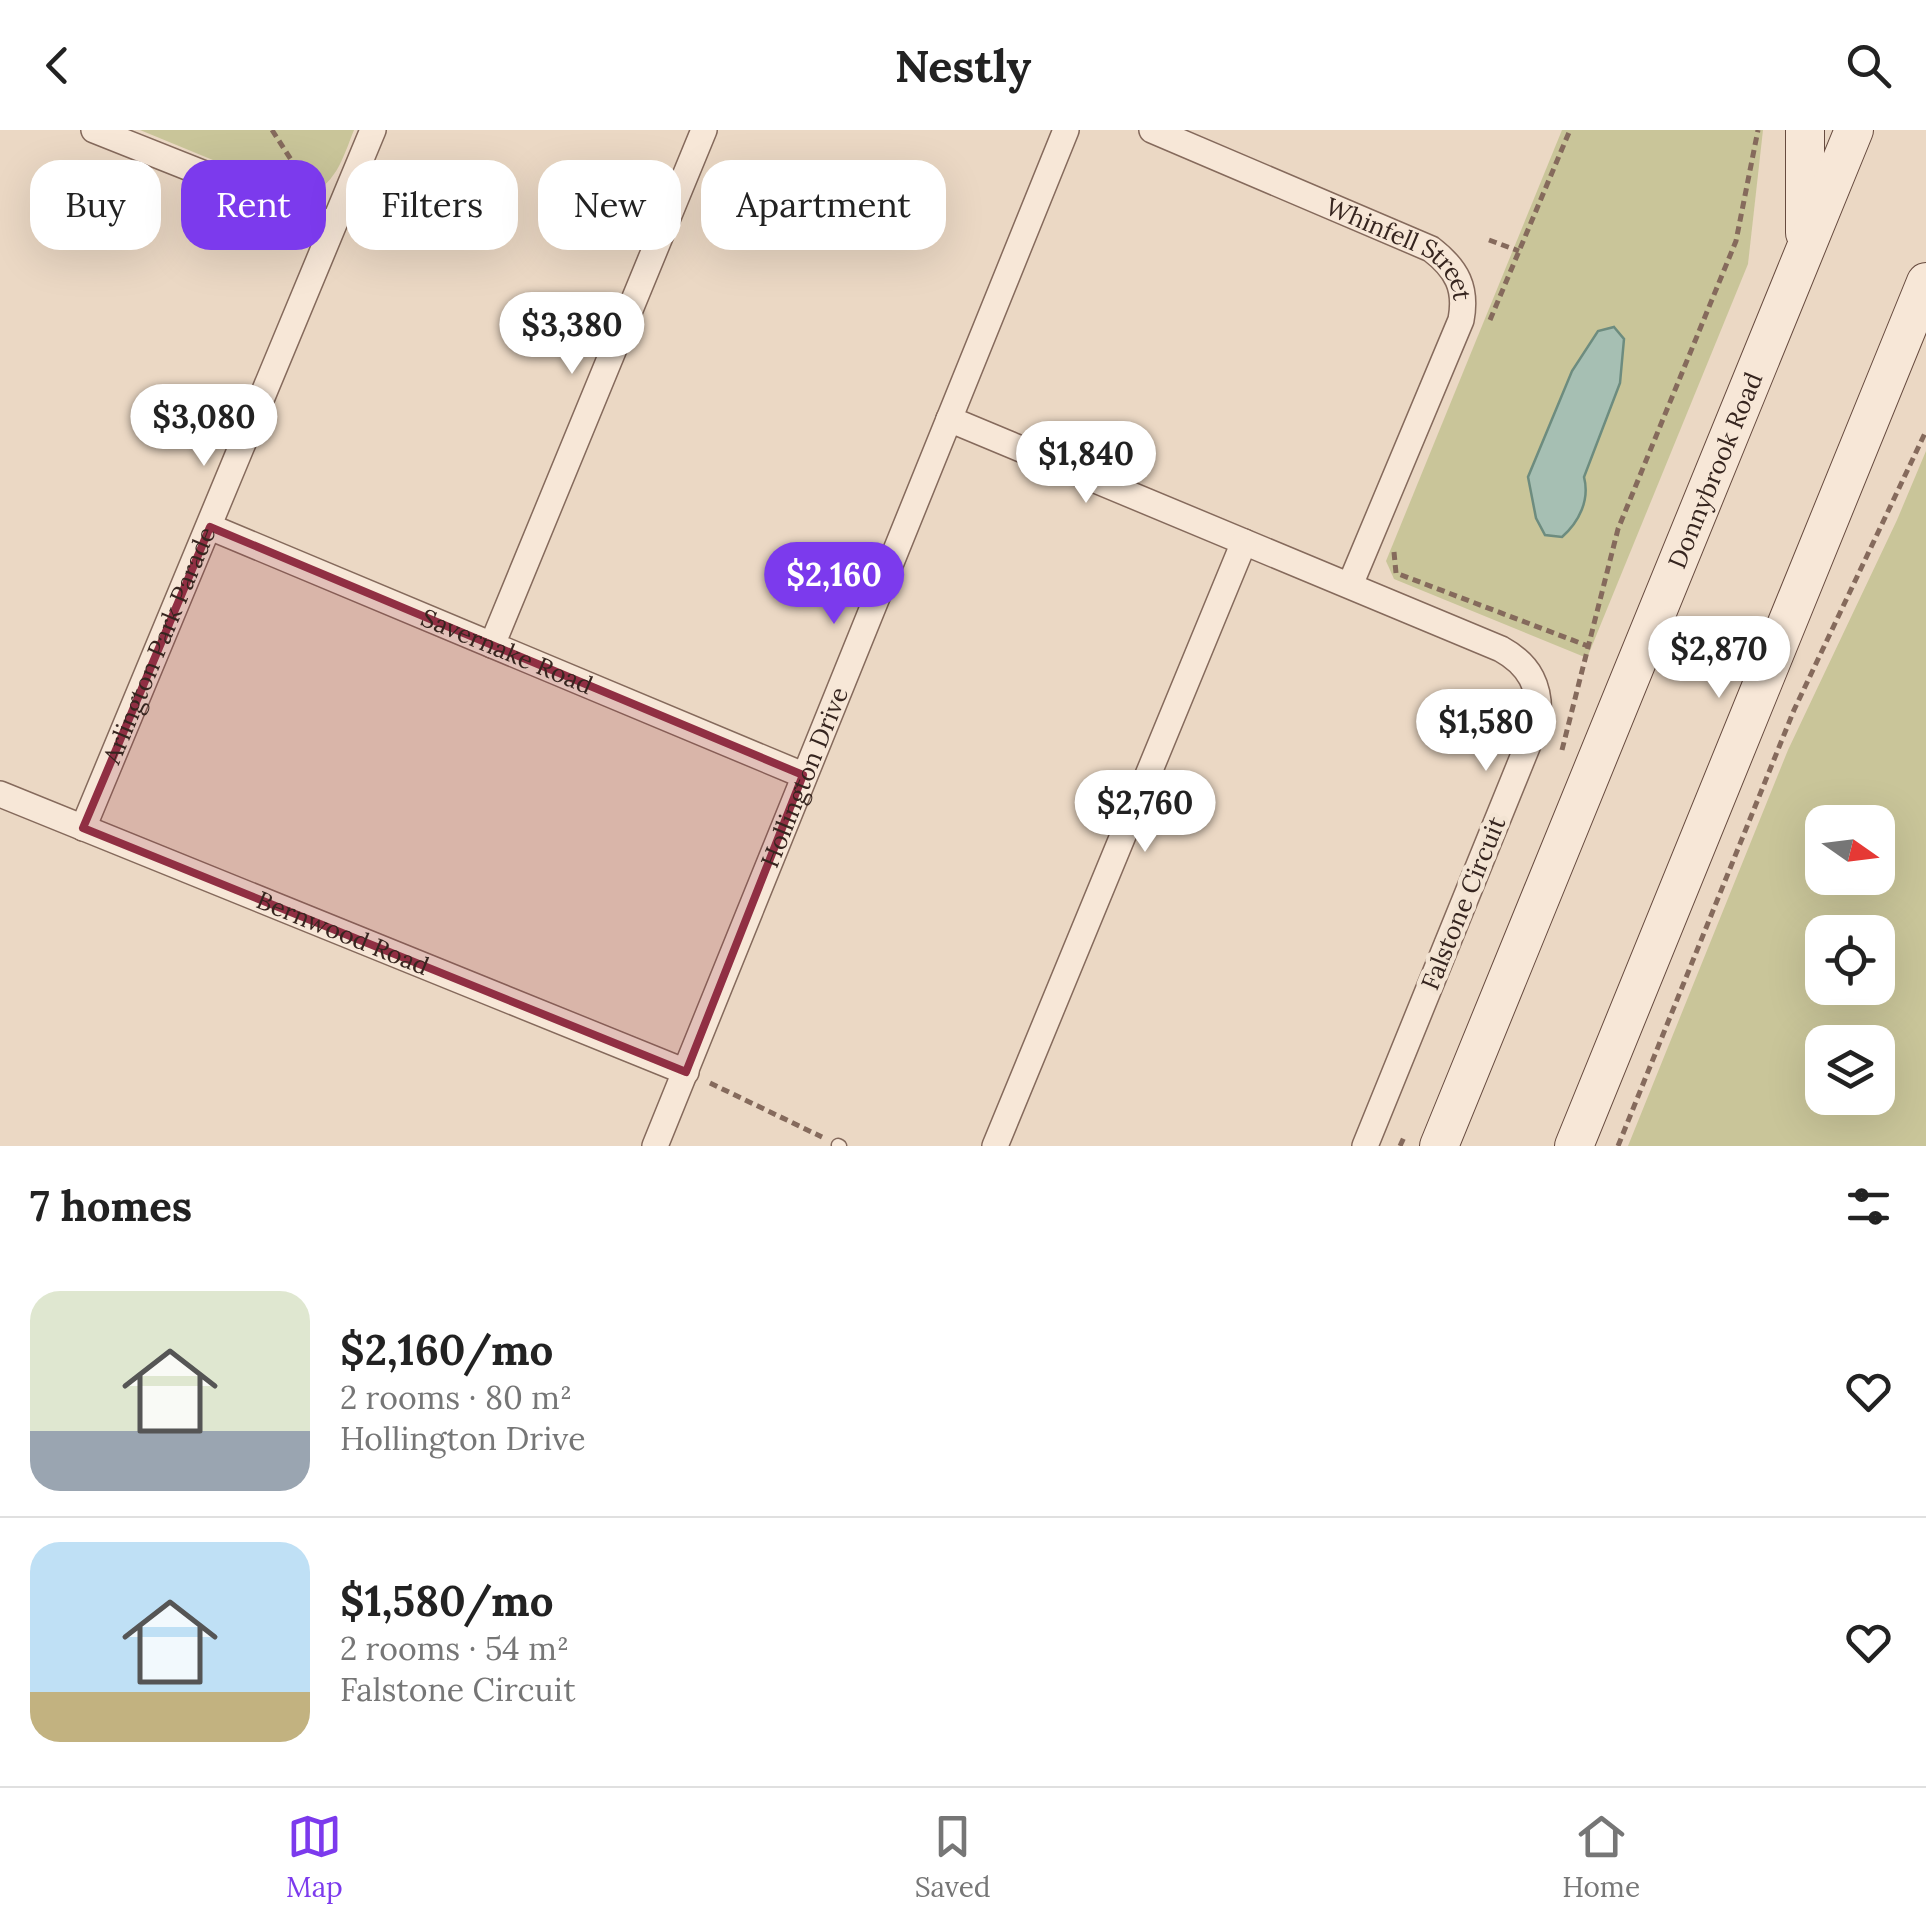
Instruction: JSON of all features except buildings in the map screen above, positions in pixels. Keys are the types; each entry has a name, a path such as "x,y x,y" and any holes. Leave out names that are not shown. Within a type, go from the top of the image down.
{"main road":[{"path":"1805,130 1806,250"},
{"name":"Donnybrook Road","path":"1424,1137 1854,130"},
{"path":"1574,1146 1926,282"}],"street":[{"path":"94,130 333,225"},
{"name":"Arlington Park Parade","path":"83,828 373,130"},
{"path":"492,646 704,130"},
{"name":"Hollington Drive","path":"656,1146 1066,130"},
{"name":"Whinfell Street","path":"1152,130 1431,249 1458,276 1464,294 1461,320 1350,584"},
{"name":"Falstone Circuit","path":"949,418 1350,584 1516,658 1536,684 1538,720 1365,1146"},
{"name":"Savernake Road","path":"210,527 803,775"},
{"path":"995,1146 1244,542"},
{"name":"Bernwood Road","path":"0,794 686,1072"}],"path":[{"path":"272,130 333,225"},
{"path":"1489,322 1570,130"},
{"path":"1559,763 1618,529 1736,240 1758,130"},
{"path":"1489,240 1518,251"},
{"path":"1618,1146 1794,710 1926,431"},
{"path":"1401,536 1394,553 1396,572 1588,646"},
{"path":"686,1072 839,1146"},
{"path":"1400,1146 1424,1137"}],"highlighted area":[{"path":"210,527 803,775 686,1072 83,828"}],"shaded area":[{"path":"140,130 354,130 326,183 326,160 213,160"},
{"path":"1562,130 1763,130 1748,264 1587,658 1394,579 1386,561"},
{"path":"1614,327 1624,339 1620,383 1584,477 1582,510 1562,537 1545,535 1536,518 1528,477 1572,371 1598,331"},
{"path":"1926,451 1926,1146 1628,1146 1788,750"}]}
